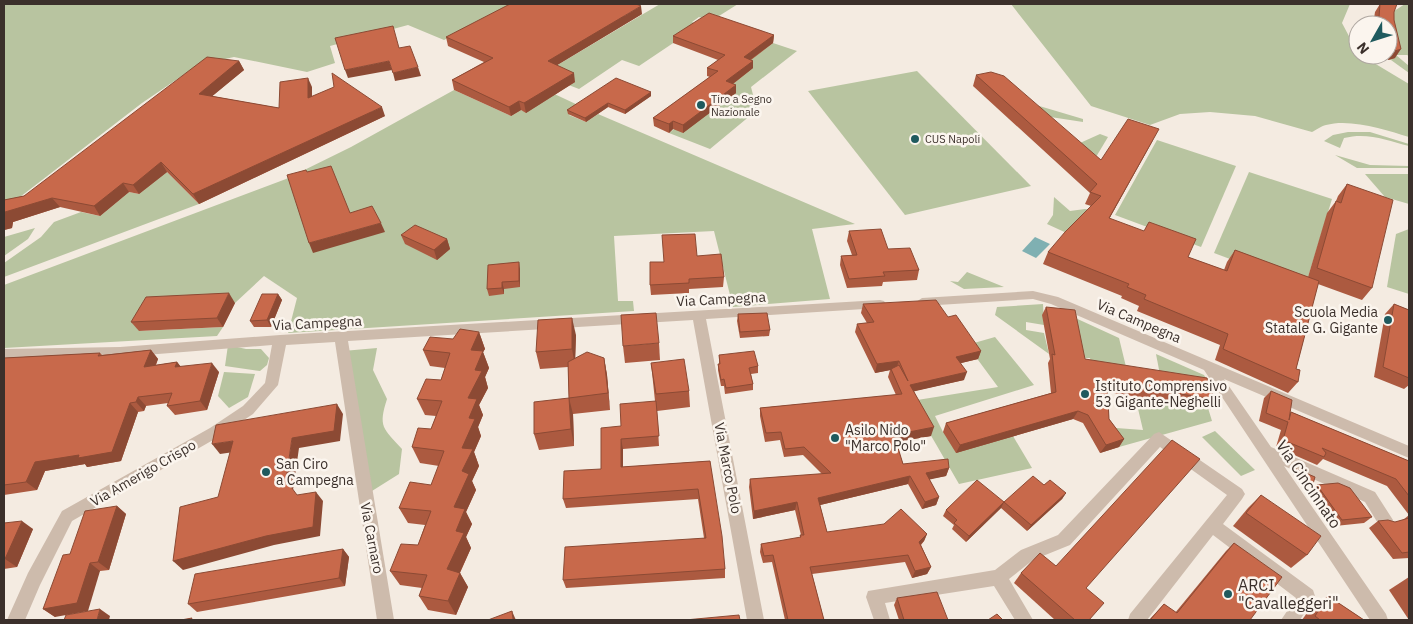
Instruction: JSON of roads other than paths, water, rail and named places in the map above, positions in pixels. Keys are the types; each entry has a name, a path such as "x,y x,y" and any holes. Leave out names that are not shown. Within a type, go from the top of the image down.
{"street":[{"name":"Via Campegna","path":"908,302 1033,295 1054,300 1409,452"},
{"name":"Via Campegna","path":"5,356 120,352 280,340 891,303"},
{"name":"Via Marco Polo","path":"699,316 756,620"},
{"name":"Via Carnaro","path":"341,337 359,467 380,574 386,620"},
{"name":"Via Amerigo Crispo","path":"16,620 34,579 67,516 215,432 248,410 271,385 280,340"},
{"name":"Via Cincinnato","path":"1210,368 1380,620"},
{"path":"882,620 874,597 998,577 1027,556 1064,540 1159,438 1237,494 1136,620"},
{"path":"1265,451 1370,497 1385,520"},
{"path":"1212,525 1307,596 1290,620"},
{"path":"998,577 1025,620"}],"water":[{"path":"1035,237 1050,244 1036,258 1022,251"}],"place":[{"name":"Tiro a Segno Nazionale","path":"701,105"},
{"name":"CUS Napoli","path":"915,139"},
{"name":"Scuola Media Statale G. Gigante","path":"1388,320"},
{"name":"Istituto Comprensivo 53 Gigante-Neghelli","path":"1085,394"},
{"name":"Asilo Nido \"Marco Polo\"","path":"835,438"},
{"name":"San Ciro a Campegna","path":"266,472"},
{"name":"ARCI \"Cavalleggeri\"","path":"1228,594"}]}
